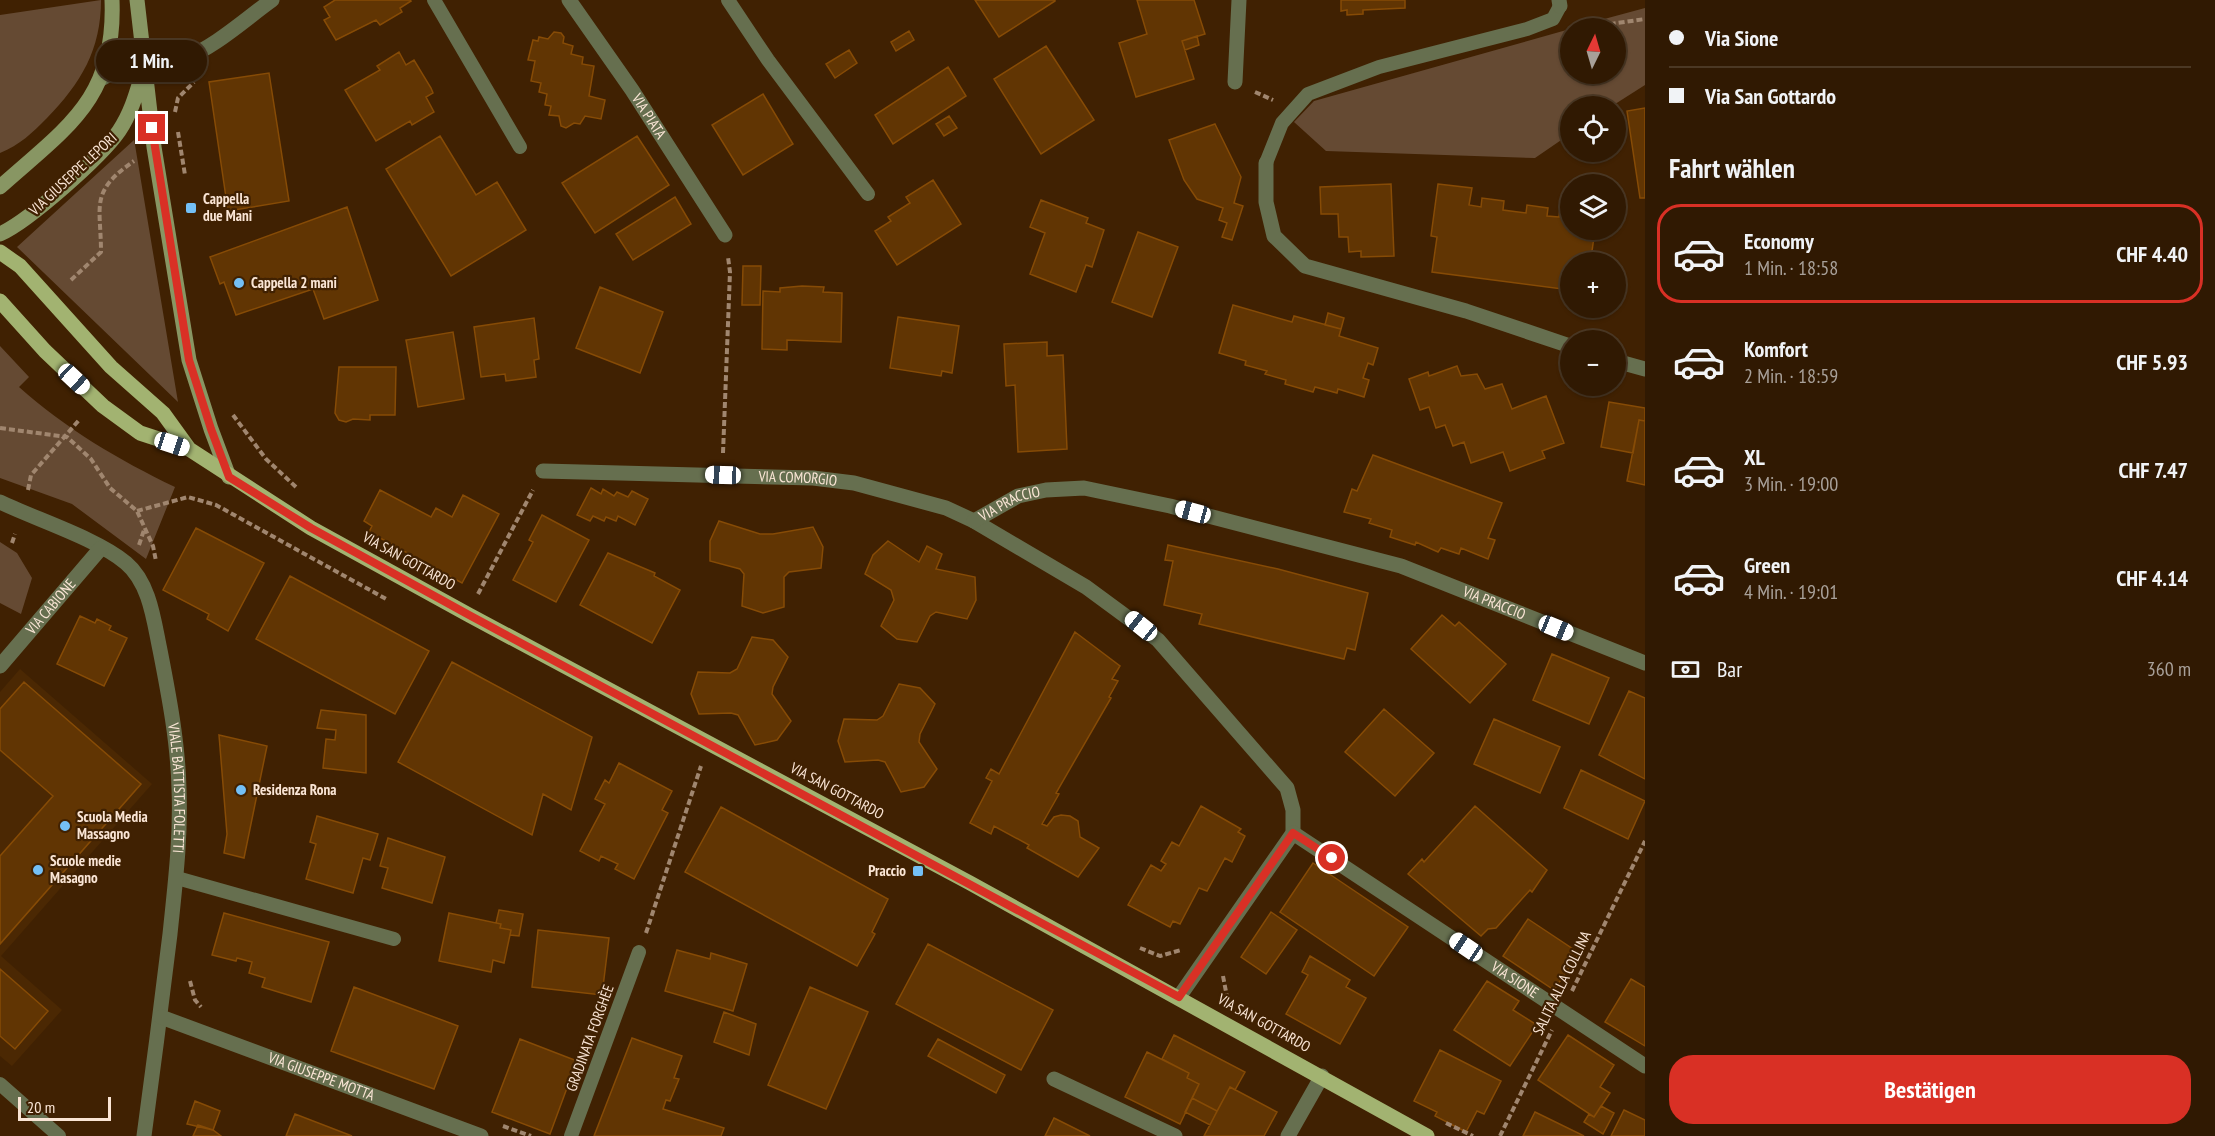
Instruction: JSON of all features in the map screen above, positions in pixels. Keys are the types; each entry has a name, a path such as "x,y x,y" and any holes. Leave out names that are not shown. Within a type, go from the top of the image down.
{"main road":[{"path":"0,187 71,123 101,79 109,58 112,0"},
{"path":"136,0 154,147 189,360 229,477"},
{"name":"VIA GIUSEPPE LEPORI","path":"0,234 25,219 118,133 132,109 144,69"},
{"name":"VIA SAN GOTTARDO","path":"0,252 20,266 111,367 163,413 189,449"},
{"name":"VIA SAN GOTTARDO","path":"0,301 45,351 103,406 140,433 189,449 311,528 1179,997 1428,1136"}],"street":[{"path":"101,79 125,69 144,69 180,60 198,52 272,0"},
{"name":"VIA PIATA","path":"569,0 632,90 725,235"},
{"path":"1235,82 1239,0"},
{"path":"1266,163 1266,202 1274,236 1305,266 1466,311 1560,343"},
{"path":"1626,364 1645,369"},
{"name":"VIA COMORGIO","path":"543,471 813,478 854,483 946,508 974,521"},
{"name":"VIA PRACCIO","path":"1293,833 1293,810 1287,788 1158,640 1086,587 974,521 1018,496 1046,490 1084,488 1170,506 1401,566 1645,663"},
{"name":"VIALE BATTISTA FOLETTI","path":"0,502 101,548 127,563 140,579 149,601 157,636 174,735 179,788 177,878 144,1136"},
{"name":"VIALE BATTISTA FOLETTI","path":"0,511 22,513"},
{"name":"VIA CABIONE","path":"0,666 101,548"},
{"path":"1179,997 1293,833"},
{"name":"VIA SIONE","path":"1293,833 1645,1066"},
{"name":"VIA GIUSEPPE MOTTA","path":"160,1017 481,1136"},
{"path":"1288,1136 1322,1076"},
{"path":"1054,1079 1175,1136"}],"lane":[{"path":"434,0 520,147"},
{"path":"728,0 768,60 868,194"},
{"path":"1266,163 1282,123 1308,94 1379,67 1527,29 1553,19 1559,3"},
{"path":"177,878 394,939"},
{"name":"GRADINATA FORGHÈE","path":"571,1136 639,952"},
{"path":"0,1084 59,1136"}],"path":[{"path":"1626,22 1645,19"},
{"path":"176,122 178,98 199,78"},
{"path":"177,129 186,186"},
{"path":"71,280 101,252 99,201 107,184 124,168 154,147"},
{"path":"723,475 730,272 725,235"},
{"path":"229,408 266,459 299,490"},
{"path":"22,513 31,475 67,437 80,419"},
{"path":"0,428 67,437 91,459 110,488 137,512 145,528"},
{"path":"481,588 543,471"},
{"path":"468,589 477,595"},
{"path":"639,952 700,767 713,744"},
{"name":"SALITA ALLA COLLINA","path":"1500,1136 1645,841"}],"shaded area":[{"path":"101,0 100,18 93,50 87,65 70,92 36,129 20,142 0,153 0,15"},
{"path":"1645,8 1645,85 1626,97 1560,96 1560,141 1535,158 1326,151 1294,122 1314,101 1560,32 1560,84 1626,84 1626,18 1608,18"},
{"path":"134,139 178,402 17,247"},
{"path":"0,346 29,377 19,387 55,417 94,443 175,487 146,559 72,504 0,478"},
{"path":"0,542 17,553 32,578 21,614 0,603"},
{"name":"Scuole medie Masagno","path":"20,669 152,784 1,956 62,1010 12,1066 0,1056 0,692"}],"building":[{"path":"335,0 411,1 400,8 402,12 380,25 376,20 336,40 324,20 330,17 324,7"},
{"path":"975,0 1055,0 1055,1 999,37"},
{"path":"1137,0 1194,0 1205,34 1182,41 1194,79 1136,97 1119,43 1147,34"},
{"path":"1341,0 1405,0 1405,8 1363,10 1363,14 1347,15 1347,10 1341,11"},
{"path":"909,31 914,40 896,51 891,42"},
{"path":"554,32 561,33 564,37 563,43 573,46 571,54 583,57 582,64 594,66 589,96 605,100 601,119 585,116 580,124 574,123 566,128 561,126 559,116 549,115 551,106 545,105 547,94 539,92 541,83 531,81 535,61 528,60 533,40 538,41 539,37 548,39"},
{"path":"1197,36 1199,45 1185,50 1182,41"},
{"path":"1046,46 1094,120 1041,154 994,79"},
{"path":"849,50 857,63 835,78 826,64"},
{"path":"399,52 406,65 414,60 431,88 433,93 426,97 434,112 412,125 410,121 376,141 345,90 380,70 377,66"},
{"path":"948,67 966,96 893,144 875,115"},
{"path":"269,73 289,201 228,211 209,82"},
{"path":"763,94 793,144 743,175 712,125"},
{"path":"1645,108 1645,198 1640,198 1627,111"},
{"path":"949,116 957,128 944,136 936,124"},
{"path":"1215,124 1241,177 1234,203 1243,206 1232,240 1222,237 1227,223 1219,220 1223,208 1197,199 1184,180 1169,140"},
{"path":"440,136 476,195 497,182 526,230 451,276 386,169"},
{"path":"637,136 669,185 595,233 562,183"},
{"path":"933,180 961,224 897,265 875,231 891,221 888,217 910,203 906,197"},
{"path":"1391,184 1394,256 1361,257 1361,251 1349,252 1348,237 1339,237 1338,214 1321,214 1320,187"},
{"path":"1438,184 1472,188 1469,205 1481,207 1482,198 1504,201 1503,210 1526,213 1527,205 1548,208 1547,216 1559,217 1560,208 1560,240 1594,240 1592,252 1560,252 1560,289 1432,272 1437,237 1431,236"},
{"path":"675,197 691,224 633,260 616,234"},
{"path":"1041,200 1088,218 1086,223 1104,230 1092,267 1086,265 1076,292 1030,274 1045,233 1030,227"},
{"path":"347,207 378,300 324,319 313,289 236,315 224,282 220,284 210,257"},
{"path":"1138,232 1178,247 1152,317 1112,302"},
{"path":"743,266 761,266 760,305 742,305"},
{"path":"600,287 663,312 640,373 576,348"},
{"path":"824,287 823,292 842,293 841,342 787,340 787,350 762,349 763,291 780,292 780,288"},
{"path":"1233,305 1292,322 1294,316 1341,329 1339,336 1378,348 1373,365 1368,363 1363,378 1369,380 1364,397 1338,389 1337,393 1315,387 1313,392 1285,384 1286,380 1265,374 1267,371 1245,365 1246,361 1219,353"},
{"path":"1328,313 1344,318 1341,329 1325,325"},
{"path":"898,317 959,326 952,373 942,371 941,376 890,368"},
{"path":"534,318 539,359 534,360 536,377 506,381 505,374 481,377 474,327"},
{"path":"453,332 464,399 418,407 406,340"},
{"path":"1047,342 1047,356 1063,355 1067,449 1018,452 1015,385 1006,386 1004,344"},
{"path":"1457,366 1461,376 1477,374 1485,389 1502,384 1512,409 1546,396 1564,443 1542,451 1545,458 1510,471 1503,452 1471,463 1464,442 1453,446 1445,425 1436,428 1429,407 1420,410 1409,379 1428,372 1429,376"},
{"path":"339,367 396,367 395,415 370,415 370,420 353,419 346,422 339,420 335,413"},
{"path":"1609,402 1645,408 1645,421 1639,420 1633,453 1601,447"},
{"path":"1639,420 1645,421 1645,485 1627,481"},
{"path":"1373,455 1502,503 1488,538 1495,540 1488,559 1461,548 1459,554 1441,548 1438,552 1416,542 1415,545 1390,537 1392,530 1369,523 1371,519 1344,512 1352,489 1357,491"},
{"path":"591,488 601,494 603,489 614,496 617,492 628,497 632,491 648,499 635,525 618,516 616,521 606,517 604,521 593,516 590,521 577,515"},
{"path":"380,490 431,517 436,508 452,517 463,495 499,514 462,583 369,532 372,526 364,521"},
{"path":"542,515 589,540 556,602 513,580 533,542 529,540"},
{"path":"719,521 760,534 813,527 823,547 821,568 789,572 784,577 784,607 763,613 742,606 744,574 740,569 710,561 710,541"},
{"path":"196,528 264,563 228,631 207,619 209,614 163,590"},
{"path":"888,541 919,562 927,546 942,554 936,569 975,577 976,600 967,619 936,612 930,616 917,642 897,639 881,626 894,600 891,590 865,574 873,555"},
{"path":"1168,545 1278,569 1368,593 1355,650 1347,648 1344,659 1199,624 1202,614 1164,605 1173,561 1165,560"},
{"path":"608,553 655,573 654,576 680,590 652,643 580,605"},
{"path":"290,576 429,651 395,714 256,639"},
{"path":"1442,615 1455,626 1459,622 1506,664 1470,703 1411,649"},
{"path":"80,616 95,623 97,619 111,626 109,630 127,638 104,686 57,664"},
{"path":"1075,632 1120,666 1112,679 1118,681 1109,697 1111,698 1056,793 1059,794 1042,824 1047,826 1054,817 1061,815 1070,816 1078,821 1080,837 1099,848 1078,877 1027,848 1029,845 994,826 991,834 970,823 992,781 986,778 991,769 999,774"},
{"path":"752,637 773,640 788,657 773,687 772,694 791,721 777,740 755,745 738,715 731,713 699,714 691,694 698,672 730,673 737,669"},
{"path":"1552,654 1609,678 1589,724 1533,700"},
{"path":"452,662 592,737 571,810 543,794 532,835 398,762"},
{"name":"Scuole medie Masagno","path":"24,682 141,784 0,944 0,856 53,796 0,750 0,709"},
{"path":"899,684 920,688 935,704 920,734 919,742 937,769 924,787 901,792 885,762 878,760 845,762 838,741 844,719 877,720 883,716"},
{"path":"1629,691 1645,698 1645,779 1599,755"},
{"path":"1384,709 1434,753 1395,796 1345,752"},
{"path":"321,710 366,715 366,773 323,768 326,739 335,740 336,730 317,728"},
{"path":"1494,719 1560,747 1540,793 1474,764"},
{"name":"Residenza Rona","path":"219,735 267,746 244,858 224,853 227,834"},
{"path":"619,763 672,791 662,810 668,813 634,879 615,869 618,864 601,856 599,861 580,851 605,804 595,799 605,780 609,783"},
{"path":"1581,770 1645,801 1628,839 1564,808"},
{"path":"1201,806 1241,829 1238,832 1245,836 1232,862 1225,858 1207,891 1199,888 1180,924 1173,921 1170,927 1128,905 1151,865 1161,871 1166,864 1161,861 1172,842 1179,846"},
{"path":"1475,806 1547,870 1532,892 1530,890 1496,928 1488,929 1481,936 1408,874 1422,859 1424,862"},
{"path":"721,807 888,899 872,932 875,934 857,966 685,872"},
{"path":"317,816 378,834 370,860 363,858 353,893 306,879 316,844 310,842"},
{"path":"388,838 445,857 432,903 382,888 388,868 380,866"},
{"path":"1313,863 1408,927 1374,976 1280,912"},
{"path":"499,910 523,914 519,936 510,935 511,930 500,928 501,924 496,923"},
{"path":"1271,912 1297,930 1266,974 1241,957"},
{"path":"224,913 329,942 311,1002 262,987 265,978 249,973 252,962 212,955"},
{"path":"449,913 501,924 500,928 511,930 504,963 493,960 491,972 439,961"},
{"path":"1528,919 1579,953 1554,990 1503,956"},
{"path":"538,930 609,938 602,995 532,987"},
{"path":"928,944 1053,1010 1021,1070 896,1004"},
{"path":"677,950 710,959 711,953 747,964 733,1011 665,991"},
{"path":"1310,956 1350,980 1346,987 1366,998 1340,1044 1286,1014 1308,975 1302,972"},
{"path":"0,969 48,1011 15,1049 0,1036"},
{"path":"1631,979 1645,987 1645,1046 1605,1022"},
{"path":"1487,981 1519,1001 1513,1010 1537,1025 1510,1066 1454,1030"},
{"path":"354,987 458,1026 434,1089 331,1051"},
{"path":"810,987 868,1012 826,1109 768,1085"},
{"path":"724,1012 756,1024 749,1055 714,1042"},
{"path":"1174,1035 1245,1072 1235,1090 1230,1087 1217,1111 1192,1098 1199,1084 1187,1078 1189,1073 1162,1059"},
{"path":"1568,1035 1614,1065 1600,1087 1610,1093 1594,1117 1538,1080"},
{"path":"632,1038 682,1056 674,1078 679,1079 670,1101 666,1100 663,1109 724,1128 721,1136 594,1136"},
{"path":"520,1039 577,1061 550,1134 492,1112"},
{"path":"938,1039 1005,1075 996,1093 928,1056"},
{"path":"1440,1050 1501,1081 1484,1114 1477,1111 1466,1132 1435,1116 1437,1112 1414,1101"},
{"path":"1147,1052 1189,1073 1187,1078 1199,1084 1180,1124 1125,1097"},
{"path":"1230,1087 1277,1112 1264,1136 1204,1136"},
{"path":"1192,1098 1217,1111 1210,1125 1185,1112"},
{"path":"195,1101 220,1111 213,1130 187,1124"},
{"path":"1601,1106 1614,1113 1603,1134 1584,1122 1589,1114 1594,1117"},
{"path":"1624,1110 1645,1120 1645,1136 1611,1136"},
{"path":"1535,1112 1584,1136 1523,1136"},
{"path":"295,1114 352,1136 286,1136"},
{"path":"1054,1118 1090,1136 1045,1136"},
{"path":"198,1125 213,1130 221,1136 193,1136"}],"place":[{"name":"Cappella due Mani","path":"191,208"},
{"name":"Cappella 2 mani","path":"239,283"},
{"name":"Residenza Rona","path":"241,790"},
{"name":"Scuola Media Massagno","path":"65,826"},
{"name":"Scuole medie Masagno","path":"38,870"},
{"name":"Praccio","path":"918,871"}],"route":[{"path":"152,128 189,360 229,477 311,528 1179,997 1293,833 1332,858"}]}
